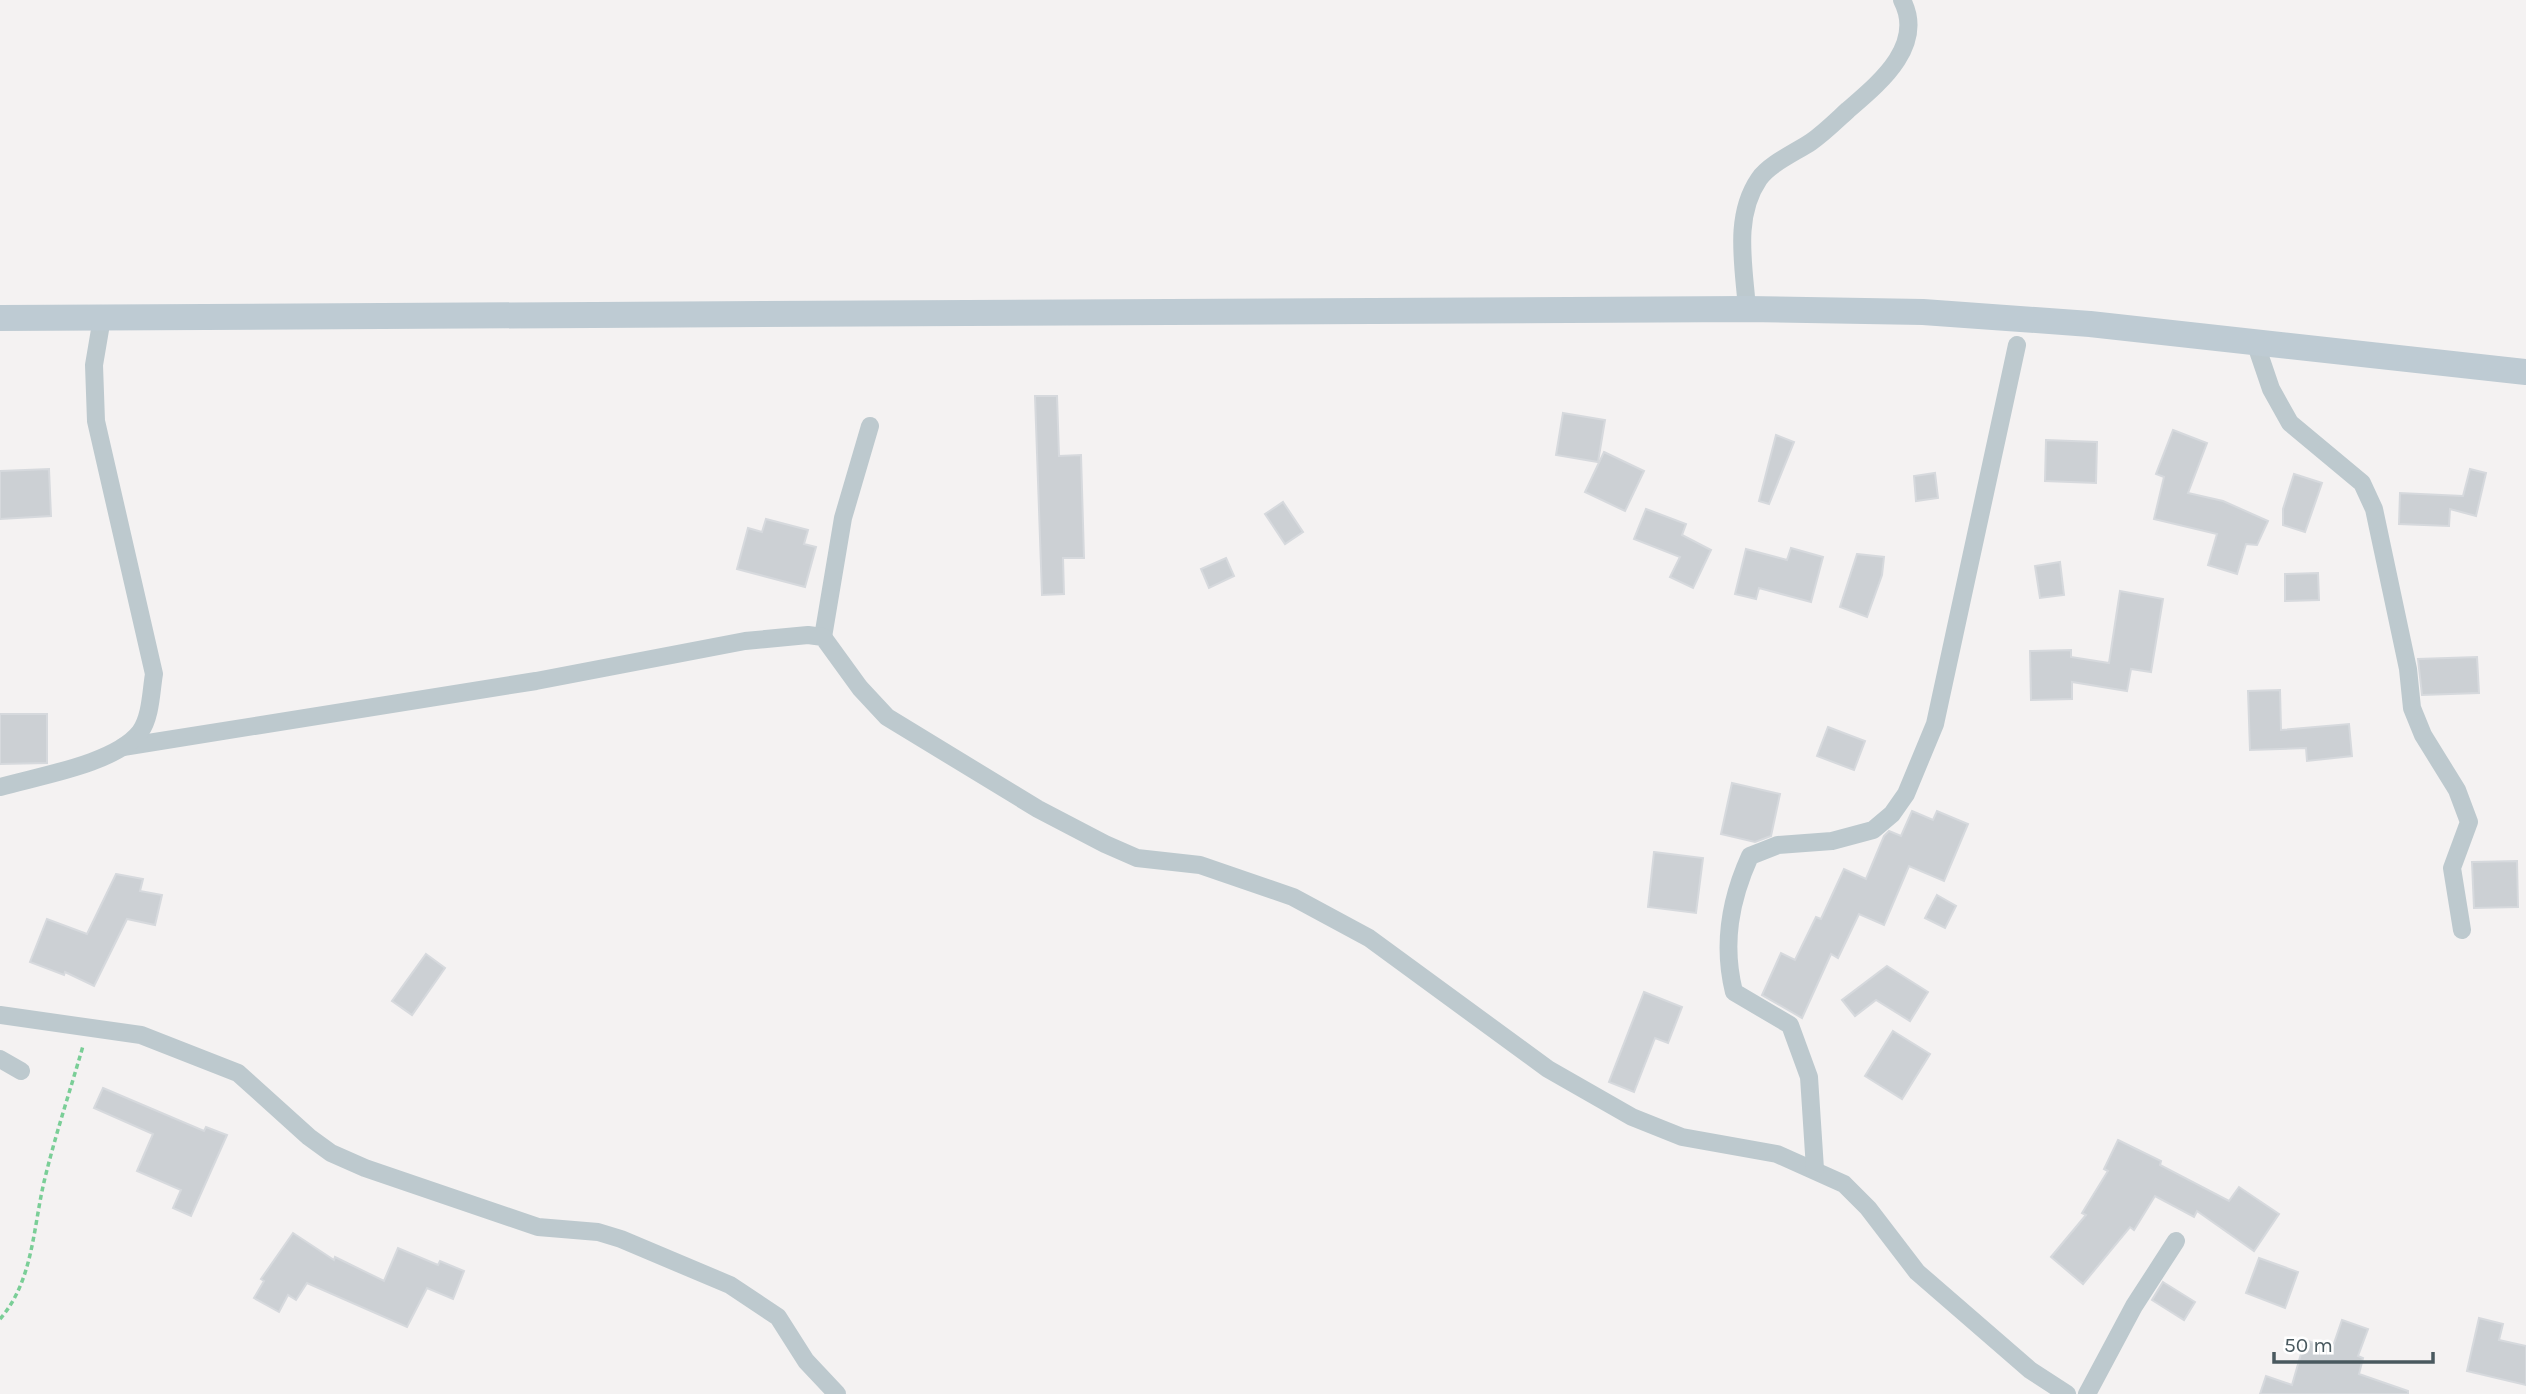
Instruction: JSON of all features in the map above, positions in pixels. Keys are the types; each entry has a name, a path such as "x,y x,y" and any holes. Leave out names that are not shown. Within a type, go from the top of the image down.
{"main road":[{"path":"0,318 1747,309 1937,313 2090,324 2526,372"}],"street":[{"path":"1747,309 1742,229 1747,202 1760,176 1815,139 1885,78 1902,53 1908,29 1902,0"},
{"path":"102,318 94,365 96,421 154,674 142,737"},
{"path":"2255,342 2271,389 2290,423 2362,483 2374,509 2408,668 2412,708 2423,734 2457,790 2469,822 2452,868 2462,930"},
{"path":"1815,1169 1809,1077 1790,1025 1734,992 1729,972 1730,911 1750,856 1778,845 1832,841 1873,830 1892,814 1906,794 1935,724 2018,345"},
{"path":"822,637 844,518 870,426"},
{"path":"0,787 101,758 142,737 537,681 745,641 808,635 822,637 860,688 887,717 1060,821 1137,858 1200,865 1293,897 1369,938 1548,1069 1632,1117 1682,1137 1777,1154 1844,1184 1868,1208 1917,1272 2030,1370 2067,1394"},
{"path":"0,1015 141,1035 238,1073 309,1137 331,1153 365,1168 538,1227 598,1232 621,1238 730,1285 778,1317 806,1361 837,1394"},
{"path":"0,1059 22,1071"},
{"path":"2087,1394 2134,1306 2176,1241"}],"path":[{"path":"0,1319 17,1296 29,1261 44,1182 89,1028"}],"building":[{"path":"1035,396 1057,396 1059,456 1081,455 1084,558 1063,558 1064,594 1042,595"},
{"path":"1563,413 1605,420 1598,462 1556,455"},
{"path":"2173,430 2207,443 2188,493 2223,501 2268,521 2257,545 2246,544 2237,574 2208,565 2217,534 2154,519 2164,477 2156,474"},
{"path":"1776,435 1794,442 1769,504 1759,501"},
{"path":"2046,440 2097,442 2096,483 2045,481"},
{"path":"1604,452 1644,471 1625,511 1585,492"},
{"path":"49,469 51,516 0,519 0,471"},
{"path":"2470,469 2486,473 2476,516 2450,509 2449,526 2399,524 2400,493 2463,496"},
{"path":"1935,473 1938,498 1916,501 1914,476"},
{"path":"2294,474 2322,483 2305,532 2283,525 2283,509"},
{"path":"1283,502 1303,532 1285,544 1265,514"},
{"path":"1646,509 1686,524 1682,535 1711,550 1693,588 1670,577 1680,557 1634,539"},
{"path":"766,519 808,530 804,544 816,547 805,587 737,569 748,528 762,532"},
{"path":"1791,548 1823,557 1811,602 1759,588 1756,599 1735,594 1746,549 1787,560"},
{"path":"1857,554 1884,557 1882,575 1867,617 1840,607"},
{"path":"1226,558 1234,576 1209,588 1201,569"},
{"path":"2060,562 2064,595 2040,598 2035,566"},
{"path":"2318,573 2319,600 2285,601 2285,574"},
{"path":"2120,591 2163,599 2151,672 2131,669 2127,691 2072,682 2072,699 2031,700 2030,651 2071,650 2071,657 2109,663"},
{"path":"2477,657 2479,693 2422,695 2418,659"},
{"path":"2280,690 2281,730 2349,724 2352,756 2307,761 2306,748 2250,750 2248,691"},
{"path":"0,714 47,714 47,763 0,764"},
{"path":"1828,727 1865,741 1854,770 1817,756"},
{"path":"1732,783 1780,794 1771,836 1755,842 1721,834"},
{"path":"1912,811 1933,820 1937,811 1968,824 1944,881 1909,866 1884,925 1859,914 1838,958 1831,954 1802,1018 1762,995 1781,953 1795,960 1816,917 1821,919 1844,869 1866,879 1884,836 1889,831 1901,836"},
{"path":"1654,852 1703,858 1696,913 1648,907"},
{"path":"2517,861 2518,907 2474,908 2472,862"},
{"path":"116,874 143,879 140,891 162,895 155,925 127,919 94,986 65,972 64,975 30,962 47,919 87,934"},
{"path":"1937,895 1956,906 1945,928 1925,918"},
{"path":"426,954 445,968 412,1015 392,1001"},
{"path":"1887,966 1928,992 1910,1021 1876,1000 1855,1016 1842,1000"},
{"path":"1644,992 1682,1007 1668,1043 1655,1038 1634,1092 1609,1082"},
{"path":"1893,1031 1930,1054 1902,1099 1865,1076"},
{"path":"103,1088 204,1131 206,1127 227,1135 191,1216 173,1208 181,1190 137,1171 153,1134 94,1108"},
{"path":"2118,1140 2161,1161 2160,1165 2229,1201 2239,1187 2279,1214 2254,1251 2197,1211 2194,1217 2155,1196 2134,1230 2130,1227 2083,1284 2051,1257 2086,1215 2082,1213 2108,1171 2104,1169"},
{"path":"293,1233 334,1260 335,1257 384,1281 398,1248 438,1265 440,1261 464,1271 453,1299 427,1288 407,1327 307,1283 296,1300 288,1295 279,1312 254,1298 264,1281 261,1279"},
{"path":"2259,1258 2298,1272 2285,1308 2246,1293"},
{"path":"2163,1282 2195,1302 2184,1320 2152,1300"},
{"path":"2479,1318 2503,1324 2499,1340 2526,1346 2526,1385 2467,1371"},
{"path":"2342,1320 2368,1329 2358,1356 2363,1358 2359,1374 2408,1391 2408,1394 2260,1394 2266,1376 2292,1385 2305,1340 2332,1349"}]}
